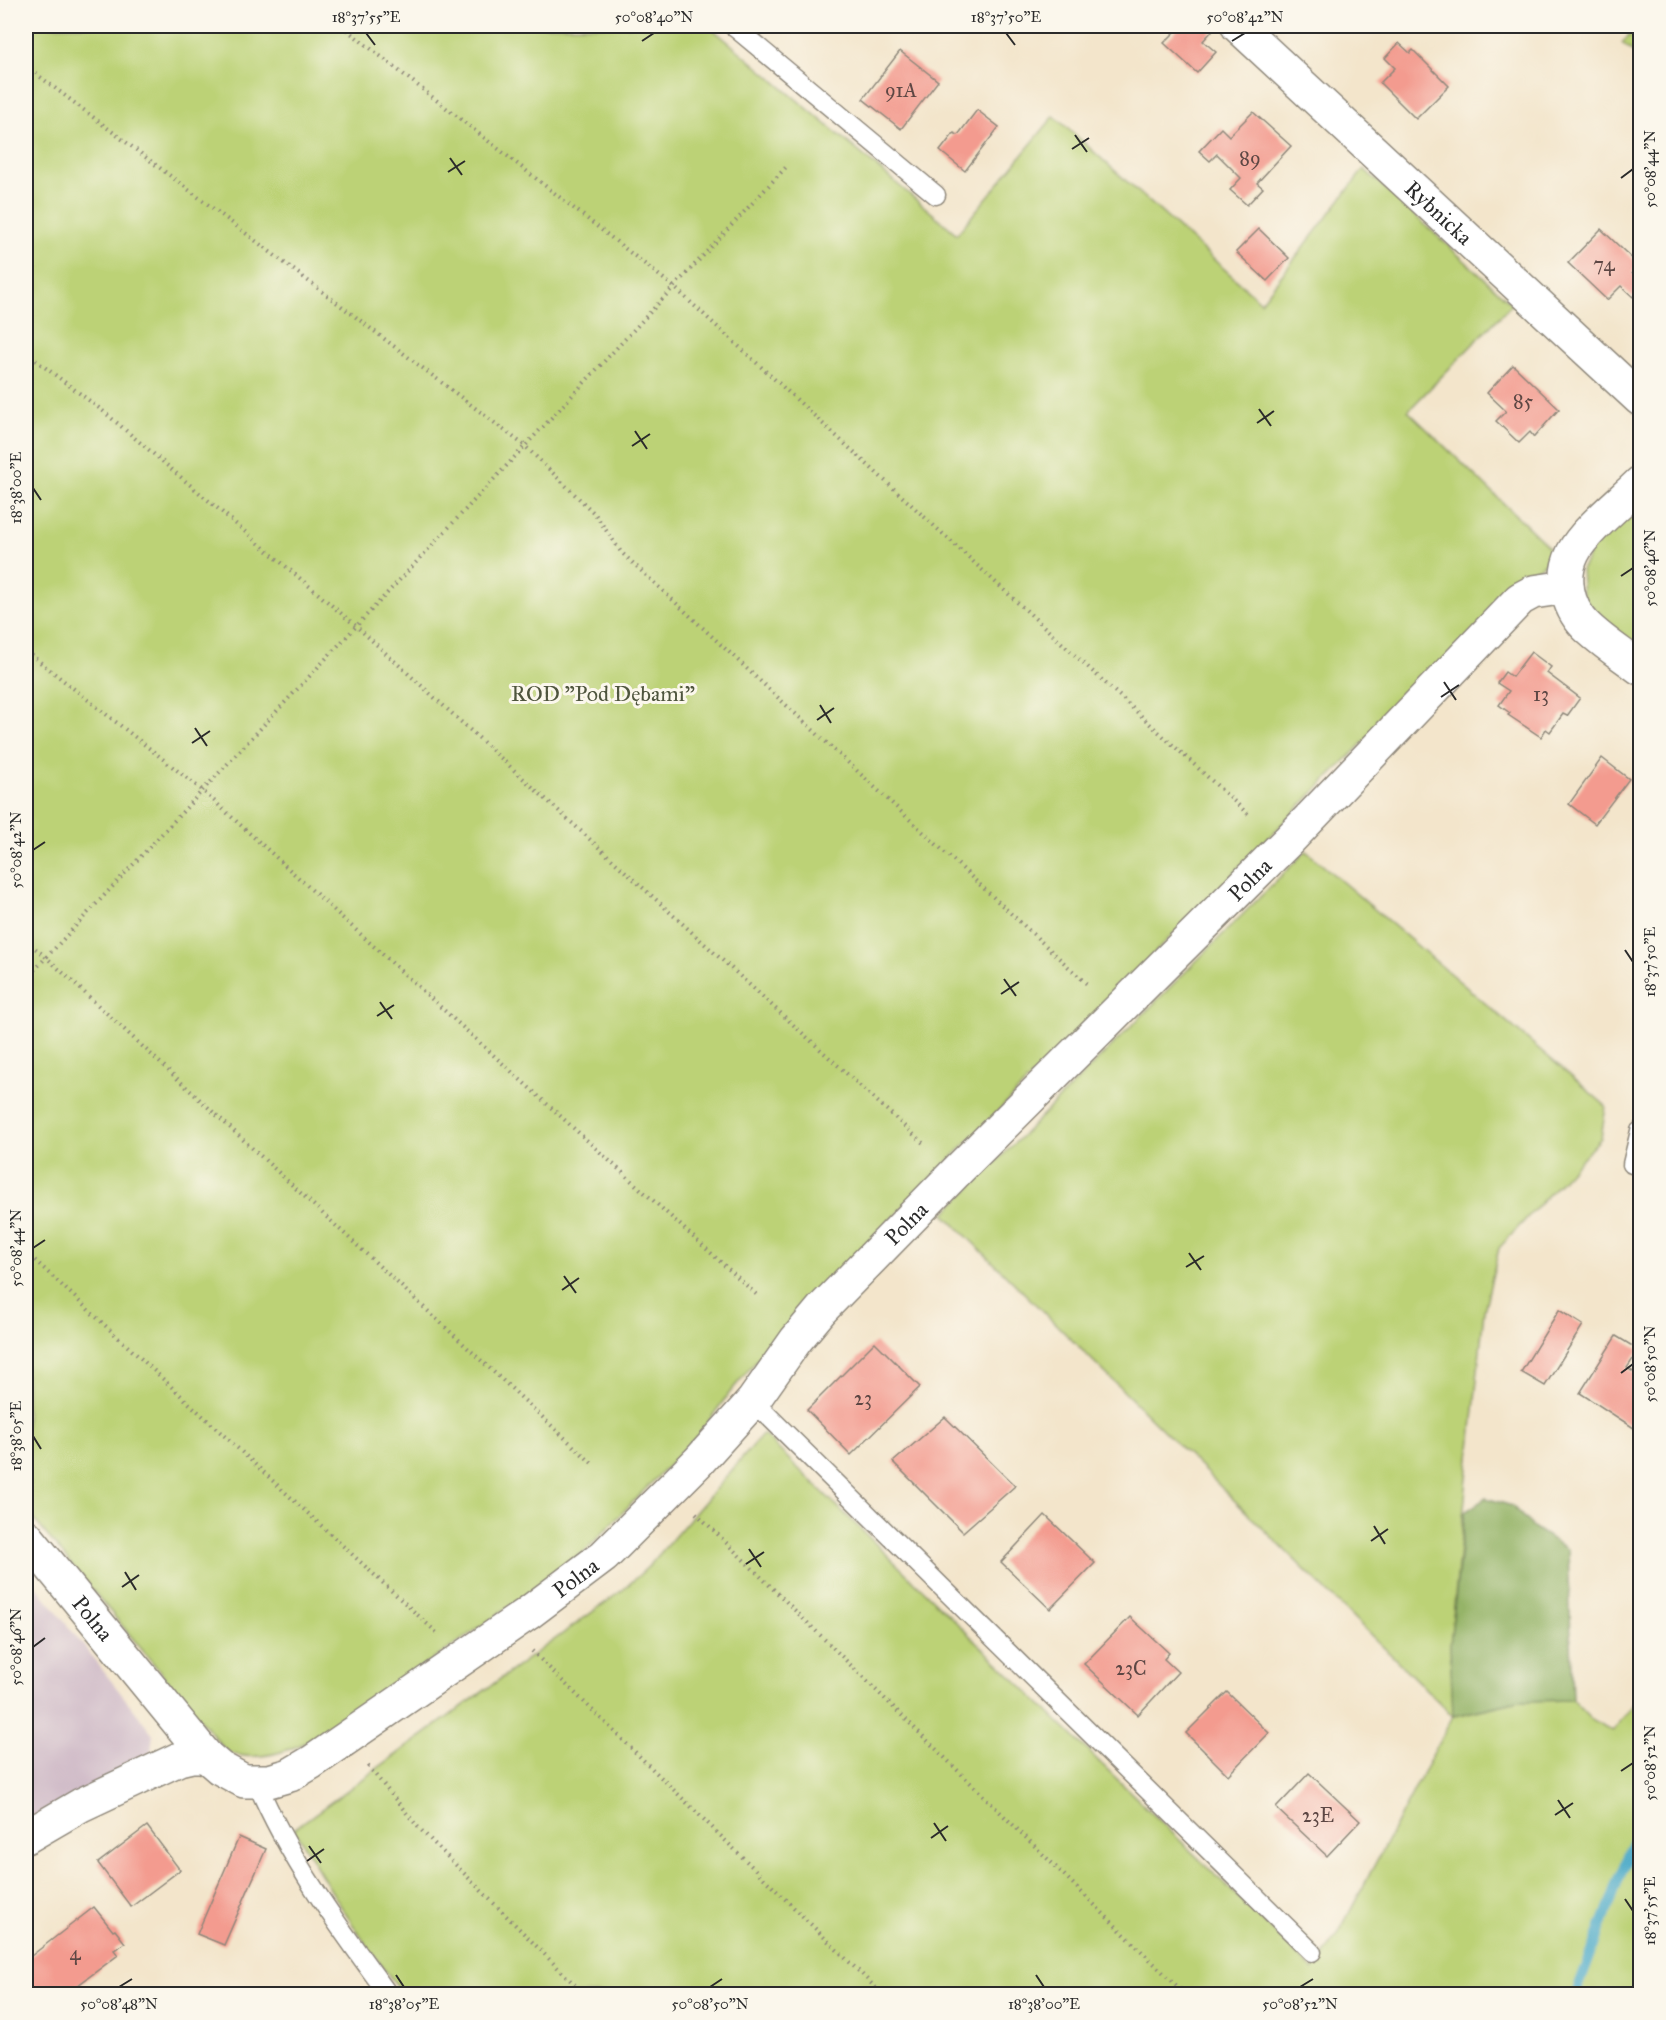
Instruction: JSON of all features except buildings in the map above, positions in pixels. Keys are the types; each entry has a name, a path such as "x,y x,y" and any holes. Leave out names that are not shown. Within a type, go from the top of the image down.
{"street":[{"name":"Rybnicka","path":"1238,26 1641,399"},
{"path":"1641,483 1574,550 1568,569 1567,587 1571,604 1585,625 1641,668"},
{"name":"Polna","path":"26,1536 206,1756 233,1776 244,1781 279,1779 290,1775 508,1628 604,1556 670,1490 753,1401 796,1340 822,1309 960,1167 1289,840 1520,599 1533,592 1567,587"},
{"path":"26,1836 81,1805 179,1759 206,1756"}],"lane":[{"path":"733,26 936,195"},
{"path":"1632,1164 1641,1131"},
{"path":"753,1401 1312,1952"},
{"path":"256,1781 270,1816 316,1895 388,1995"}],"path":[{"path":"342,26 674,287 1248,814"},
{"path":"26,66 525,446 595,514 621,552 1088,985"},
{"path":"26,979 788,165"},
{"path":"26,353 103,411 356,626 924,1144"},
{"path":"26,651 202,790 757,1295"},
{"path":"26,941 46,957 594,1465"},
{"path":"26,1252 464,1658"},
{"path":"670,1490 1185,1995"},
{"path":"508,1628 882,1995"},
{"path":"348,1738 418,1827 584,1995"}],"shaded area":[{"path":"26,1573 153,1734 150,1759 26,1822"}],"green space":[{"name":"ROD \"Pod Dębami\"","path":"26,26 709,26 957,234 1054,116 1261,302 1364,169 1512,304 1408,411 1555,553 1422,683 903,1207 770,1344 699,1434 588,1548 561,1570 440,1655 310,1740 269,1755 248,1756 227,1752 26,1510"},
{"path":"1640,26 1640,58 1622,43"},
{"path":"1640,504 1640,651 1606,627 1583,598 1581,570 1597,541"},
{"path":"1306,851 1606,1106 1601,1138 1499,1248 1484,1311 1450,1645 1454,1716 1519,1701 1573,1700 1592,1720 1613,1731 1640,1696 1640,1994 404,1994 359,1934 294,1829 624,1589 650,1565 763,1434 1313,1970 1337,1936 1453,1716 944,1214"},
{"path":"1486,1498 1512,1506 1533,1527 1568,1550 1573,1700 1519,1701 1453,1716 1450,1645 1465,1512"}],"waterway":[{"path":"1576,1994 1640,1823"}]}
